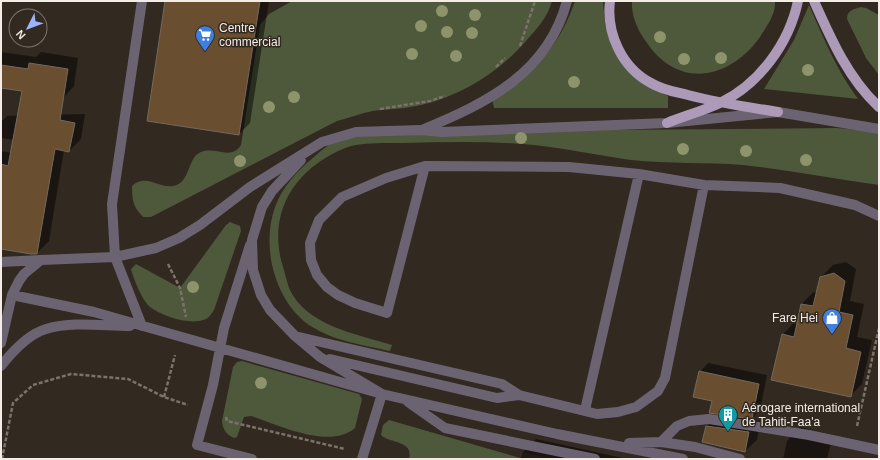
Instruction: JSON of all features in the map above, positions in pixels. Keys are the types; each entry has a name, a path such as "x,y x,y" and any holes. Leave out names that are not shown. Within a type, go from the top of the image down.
{"main road":[{"path":"610,1 608,14 611,32 626,63 650,83 667,90 720,103 778,112"},
{"path":"667,123 720,103 755,80 775,56 788,30 798,1"},
{"path":"814,1 842,61 866,94 879,107"}],"lane":[{"path":"142,1 112,204 115,257 142,326"},
{"path":"421,130 460,114 515,82 537,59 552,36 563,15 567,1"},
{"path":"1,262 115,257 156,248 179,238 203,223 250,187 322,142 356,132 421,130 442,132 667,123 778,112 879,129"},
{"path":"252,459 237,457 196,445 213,385 219,348 232,298 262,207 272,191 297,164 322,142"},
{"path":"425,166 387,313 355,303 338,295 327,287 317,275 311,260 310,243 313,232 319,220 342,197 386,178 425,166 569,168 639,174 704,185 780,188 855,205 879,216"},
{"path":"584,410 639,174"},
{"path":"295,336 502,384 519,395 597,414 618,412 636,407 658,391 665,378 704,185"},
{"path":"252,240 253,270 261,295 270,310 295,336 320,357 382,394"},
{"path":"1,343 12,295 24,274 41,260"},
{"path":"12,295 94,312 382,394 557,434 615,444 683,459"},
{"path":"1,366 16,349 45,329 67,325 142,326"},
{"path":"320,357 497,398 519,395"},
{"path":"363,456 382,394"},
{"path":"403,399 445,428 595,459"},
{"path":"661,442 677,426 689,421 709,419 808,434 879,450"},
{"path":"615,444 661,442 695,447 740,459"}],"path":[{"path":"855,434 879,328"},
{"path":"2,459 13,403 33,385 71,374 128,379 164,397 192,406 213,385 227,421 363,456"}],"shaded area":[{"path":"521,452 553,459 519,459"}],"green space":[{"path":"292,1 552,1 548,12 541,23 515,53 491,73 465,89 436,101 421,105 373,111 337,121 151,217 143,217 137,210 133,199 132,186 137,182 147,181 167,186 179,184 186,175 193,159 201,152 212,151 228,153 237,150 241,145 260,25 269,14"},
{"path":"575,1 603,1 605,24 613,42 651,88 668,96 668,108 494,108 492,98 533,68 553,46 561,33"},
{"path":"632,1 775,1 775,6 773,15 760,37 748,51 734,62 720,70 704,73 689,73 674,68 660,58 647,43 634,18"},
{"path":"809,5 825,42 850,88 858,99 764,89 794,40"},
{"path":"861,7 879,15 879,75 866,58 847,19 848,14 853,9"},
{"path":"837,128 879,132 879,185 743,165 631,160 550,147 508,143 463,142 365,144 351,146 328,156 300,179 290,192 283,207 279,223 278,241 281,260 289,288 297,301 307,311 320,320 334,327 392,345 390,351 338,339 309,325 287,302 279,287 270,255 269,238 271,222 275,207 286,186 296,173 321,151 336,140 348,136 377,132"},
{"path":"230,222 240,226 241,231 214,310 209,316 205,319 197,321 175,319 161,314 150,307 141,295 131,269 136,264 180,288 226,225"},
{"path":"242,361 359,394 362,399 355,428 344,434 332,437 318,436 289,430 251,416 244,417 237,437 234,438 225,431 222,421 233,367 237,362"},
{"path":"389,420 520,458 409,459 410,453 405,445 385,438 381,435 383,425"}],"building":[{"name":"Centre commercial","path":"165,1 260,1 239,135 147,121"},
{"path":"29,63 68,69 60,120 75,123 69,152 55,149 37,254 1,249 1,164 8,166 22,91 1,88 1,65 28,69"},
{"name":"Fare Hei","path":"834,273 845,281 839,312 853,315 846,348 861,352 851,397 771,380 782,334 794,337 801,304 813,306 820,277"},
{"path":"699,371 759,384 752,419 709,413 712,401 693,397"},
{"path":"706,426 749,432 745,452 702,442"}],"place":[{"name":"Centre commercial","path":"205,52"},
{"name":"Fare Hei","path":"832,335"},
{"name":"Aérogare international de Tahiti-Faa'a","path":"728,432"}]}
